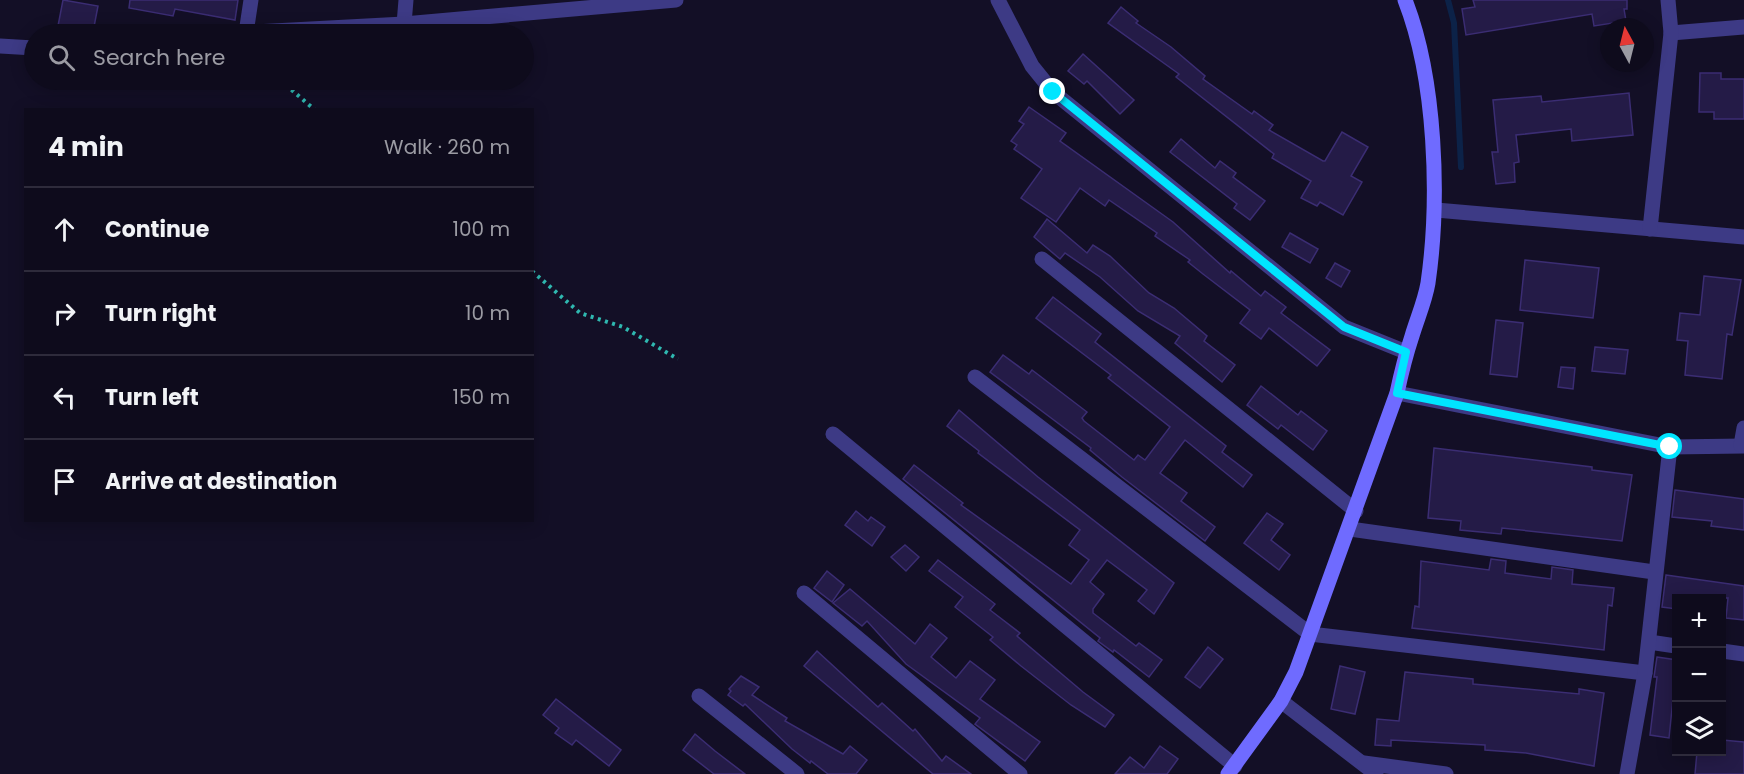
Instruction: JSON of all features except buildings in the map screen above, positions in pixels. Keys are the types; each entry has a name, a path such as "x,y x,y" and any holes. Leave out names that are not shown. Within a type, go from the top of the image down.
{"street":[{"path":"248,24 252,0"},
{"path":"406,0 404,24 676,0"},
{"path":"998,0 1032,66 1053,92 1344,327 1406,352"},
{"path":"833,434 1232,770 1281,701 1296,672 1350,529 1397,393 1406,352 1427,286 1436,210 1432,135 1418,33 1405,0"},
{"path":"1650,229 1671,33 1668,0"},
{"path":"1671,33 1744,27"},
{"path":"0,46 24,47"},
{"path":"1436,210 1744,237"},
{"path":"1042,259 1356,511"},
{"path":"975,377 1310,634 1645,673"},
{"path":"1397,393 1670,447 1743,446 1744,428"},
{"path":"1628,774 1645,673 1654,572 1670,447"},
{"path":"1350,529 1654,572"},
{"path":"804,593 1020,774"},
{"path":"1648,642 1672,645"},
{"path":"1726,652 1744,654"},
{"path":"699,696 797,774"},
{"path":"1281,701 1376,774"},
{"path":"1361,762 1446,774"}],"path":[{"path":"292,90 313,108"},
{"path":"534,273 579,313 623,327 678,359"}],"waterway":[{"path":"1448,0 1454,23 1461,167"}],"route":[{"path":"1053,92 1344,327 1356,334 1406,352 1397,393 1670,447"}]}
